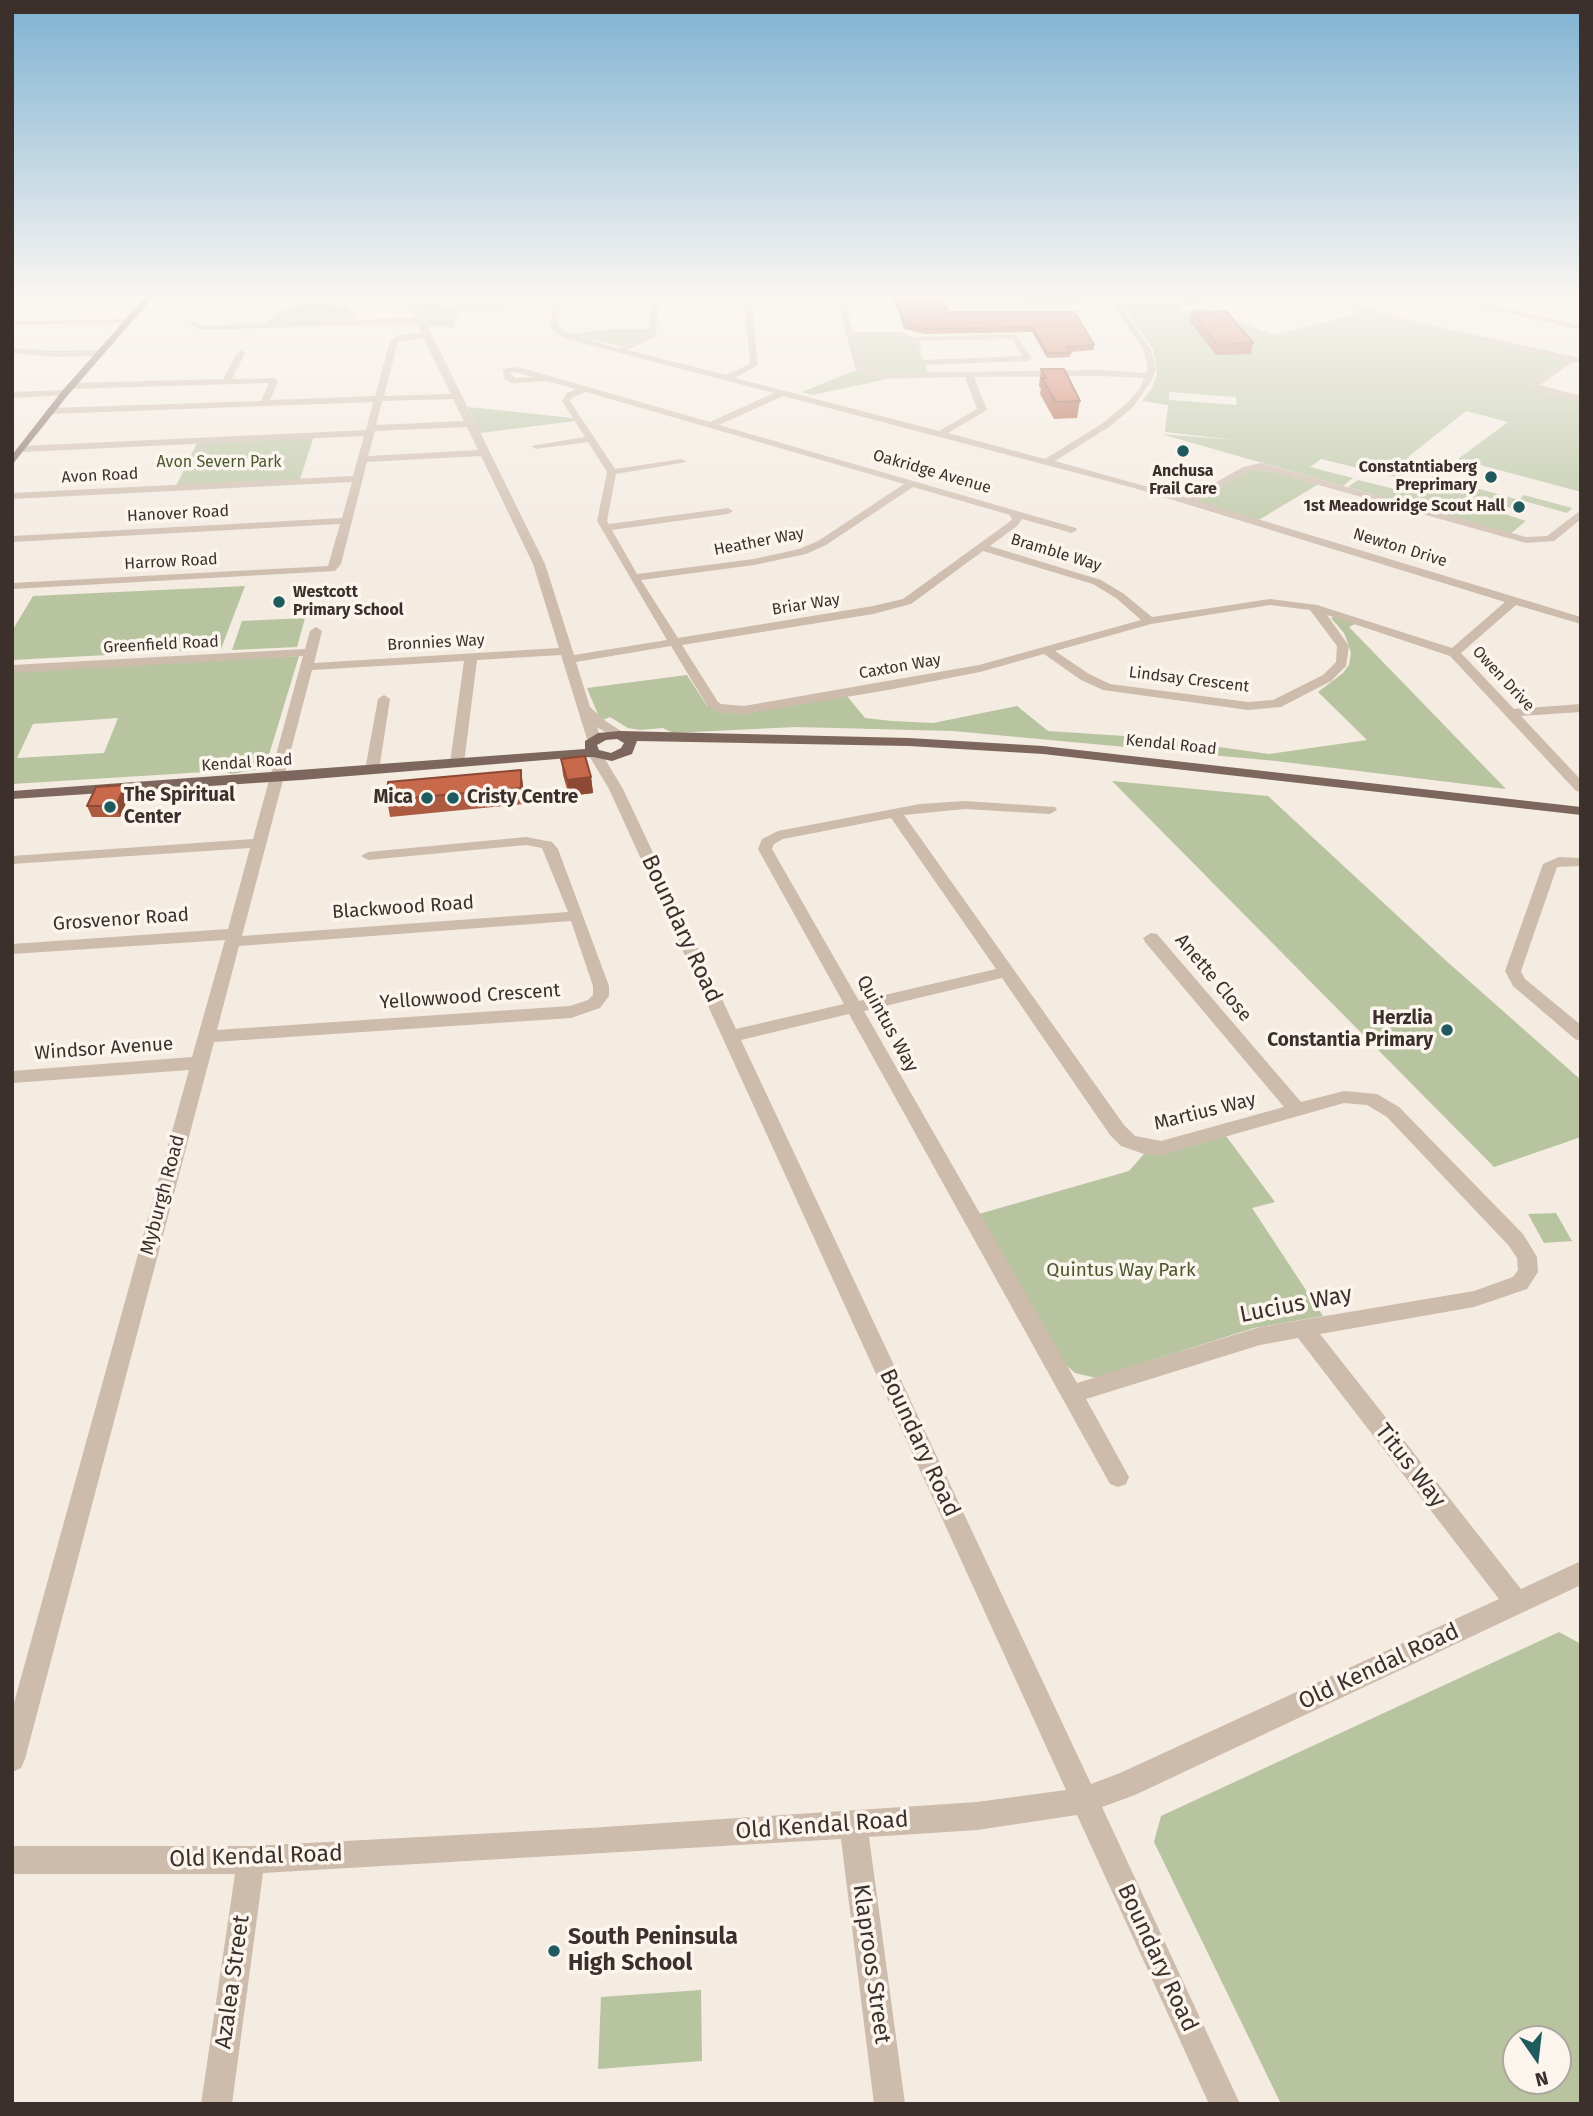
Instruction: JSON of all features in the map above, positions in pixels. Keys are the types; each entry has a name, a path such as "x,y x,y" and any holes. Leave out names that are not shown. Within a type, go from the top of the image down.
{"main road":[{"path":"12,462 65,393"},
{"path":"607,735 624,744 607,757 594,747 607,735"},
{"name":"Kendal Road","path":"624,744 654,747 756,741 909,742 1043,750 1581,811"},
{"name":"Kendal Road","path":"12,795 484,761 594,747"}],"street":[{"path":"12,395 33,393"},
{"path":"264,403 269,393"},
{"path":"346,521 381,393"},
{"name":"Boundary Road","path":"456,393 539,564 587,710 594,747 731,1036 1225,2104"},
{"path":"576,393 566,401 612,472 602,518 605,528 728,510"},
{"name":"Oakridge Avenue","path":"598,393 999,507 1016,516 1072,530"},
{"path":"711,425 782,393"},
{"name":"Newton Drive","path":"782,393 1191,501 1581,621"},
{"path":"940,434 983,408 976,393"},
{"path":"1047,462 1106,425 1141,393"},
{"path":"1553,393 1581,399"},
{"path":"51,411 458,396"},
{"path":"12,441 25,444 370,431 471,424"},
{"path":"536,446 590,439"},
{"path":"363,459 486,453"},
{"path":"612,472 682,463"},
{"path":"1191,501 1251,467 1273,467 1516,538 1535,541 1550,539 1581,513"},
{"name":"Avon Road","path":"12,496 358,479"},
{"name":"Heather Way","path":"634,578 754,562 802,552 822,543 913,483"},
{"name":"Briar Way","path":"569,655 675,642 873,610 907,602 1015,522 1016,516"},
{"name":"Hanover Road","path":"12,539 346,521"},
{"name":"Harrow Road","path":"12,586 331,569 335,564 346,521"},
{"name":"Caxton Way","path":"605,528 713,704 735,710 888,686 979,668 1150,621 1270,602 1313,607 1454,653"},
{"name":"Bramble Way","path":"982,547 1097,582 1120,596 1150,621"},
{"name":"Owen Drive","path":"1514,600 1454,653 1581,788"},
{"name":"Lindsay Crescent","path":"1046,650 1085,677 1107,687 1248,706 1276,704 1327,678 1342,663 1343,646 1339,637 1313,607"},
{"name":"Myburgh Road","path":"12,1759 317,631"},
{"name":"Greenfield Road","path":"12,669 311,652"},
{"name":"Bronnies Way","path":"307,667 471,657 569,655"},
{"path":"457,763 471,657"},
{"path":"372,770 384,699"},
{"path":"1510,713 1581,708"},
{"path":"587,710 624,744 614,767 613,783"},
{"name":"Quintus Way","path":"1050,810 964,805 894,812 778,835 766,846 767,853 1118,1477"},
{"name":"Martius Way","path":"894,812 1117,1130 1136,1145 1161,1147 1350,1096 1371,1099 1387,1106 1520,1246 1527,1257 1528,1272"},
{"name":"Yellowwood Crescent","path":"206,1037 560,1012 585,1008 601,996 601,986 551,849 541,842 526,841 368,856"},
{"path":"12,860 259,843"},
{"path":"1581,862 1559,861 1550,864 1513,971 1519,982 1581,1035"},
{"name":"Blackwood Road","path":"232,938 577,916"},
{"name":"Grosvenor Road","path":"12,949 232,938"},
{"name":"Anette Close","path":"1151,938 1297,1110"},
{"path":"731,1036 1006,972"},
{"name":"Windsor Avenue","path":"12,1077 199,1063"},
{"name":"Lucius Way","path":"1072,1394 1260,1336 1474,1299 1520,1283 1528,1272"},
{"name":"Titus Way","path":"1303,1329 1517,1603"},
{"name":"Old Kendal Road","path":"12,1860 251,1860 589,1842 977,1816 1084,1800 1125,1785 1581,1573"},
{"name":"Klaproos Street","path":"853,1824 890,2104"},
{"name":"Azalea Street","path":"216,2104 251,1860"}],"green space":[{"path":"1148,393 1169,393 1169,400 1237,405 1236,397 1179,393 1560,393 1581,399 1581,492 1458,459 1508,422 1466,411 1408,457 1421,461 1399,478 1321,459 1310,467 1353,478 1343,486 1161,434 1235,440 1165,432 1168,405 1142,401"},
{"path":"468,407 573,418 575,421 480,433"},
{"name":"Avon Severn Park","path":"314,436 299,482 175,488 198,441"},
{"path":"1251,467 1322,482 1257,521 1190,501"},
{"path":"1433,476 1519,500 1524,495 1572,508 1567,513 1520,500 1502,513 1526,521 1510,534 1348,487 1358,480 1411,493"},
{"path":"245,586 221,649 12,660 12,631 33,596"},
{"path":"305,618 297,647 232,650 242,621"},
{"path":"1331,618 1357,623 1349,627 1506,789 1276,761 953,731 795,727 673,733 663,728 640,730 628,728 610,717 603,720 599,717 587,688 687,675 707,706 722,712 736,713 847,696 865,718 933,723 1017,706 1048,731 1155,738 1269,754 1367,740 1318,692 1349,665 1351,653 1348,643 1344,633"},
{"path":"299,656 265,768 232,774 221,771 12,784 12,672","holes":["118,718 104,753 17,758 33,724"]},
{"name":"Herzlia Constantia Primary","path":"1112,781 1268,796 1443,958 1581,1080 1581,1137 1494,1167"},
{"name":"Quintus Way Park","path":"1226,1136 1275,1202 1252,1208 1323,1316 1254,1328 1096,1378 1075,1373 1065,1364 979,1214 1129,1171 1144,1154 1163,1154"},
{"path":"1556,1213 1572,1241 1544,1243 1528,1214"},
{"path":"1559,1632 1581,1644 1581,2104 1281,2104 1154,1842 1161,1816"},
{"path":"701,1990 702,2061 598,2069 601,1997"}],"building":[{"path":"1051,393 1076,393 1080,401 1056,402"},
{"path":"585,756 591,777 567,780 561,759"},
{"path":"521,770 521,788 387,800 388,782"},
{"path":"125,785 116,806 87,806 96,787"}],"place":[{"name":"Anchusa Frail Care","path":"1183,451"},
{"name":"Constatntiaberg Preprimary","path":"1491,477"},
{"name":"1st Meadowridge Scout Hall","path":"1519,507"},
{"name":"Westcott Primary School","path":"279,602"},
{"name":"Mica","path":"427,798"},
{"name":"Cristy Centre","path":"453,798"},
{"name":"The Spiritual Center","path":"110,807"},
{"name":"Herzlia Constantia Primary","path":"1447,1030"},
{"name":"South Peninsula High School","path":"554,1951"}]}
